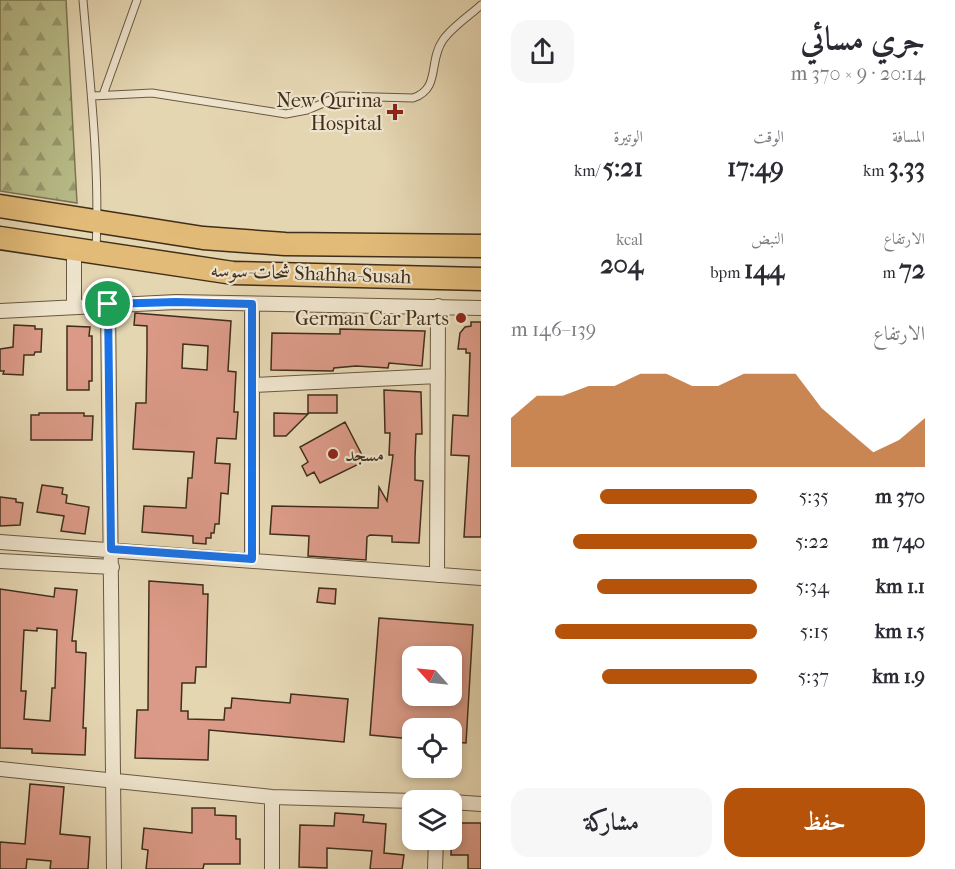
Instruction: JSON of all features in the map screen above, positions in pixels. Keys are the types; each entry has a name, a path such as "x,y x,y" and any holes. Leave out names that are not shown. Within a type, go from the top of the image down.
{"main road":[{"name":"شحات-سوسه Shahha-Susah","path":"0,206 203,238 285,244 481,246"},
{"name":"شحات-سوسه Shahha-Susah","path":"0,238 233,273 481,279"}],"street":[{"path":"74,306 85,251"},
{"path":"108,304 114,869"},
{"path":"0,311 108,304 481,308"},
{"path":"252,304 252,559"},
{"path":"437,575 438,306"},
{"path":"252,385 438,376"},
{"path":"0,542 252,559 481,578"},
{"path":"0,561 111,567"},
{"path":"0,769 272,797 402,801"},
{"path":"272,797 272,869"},
{"path":"462,803 481,804"},
{"path":"435,869 436,850"}],"lane":[{"path":"83,0 92,96 97,223 85,251"},
{"path":"103,94 137,0"},
{"path":"92,96 152,93 285,114 308,110 340,96 413,98 424,95 432,82 434,63 442,40 481,5"}],"green space":[{"path":"0,0 66,0 77,203 0,191"}],"building":[{"path":"135,313 231,321 228,371 236,372 234,412 238,412 236,439 217,438 215,463 230,464 228,494 221,493 219,524 215,524 214,533 211,533 211,538 206,538 206,544 193,543 193,536 142,532 144,506 186,508 188,478 192,478 194,452 133,449 136,403 146,403 147,351 147,326 134,325","holes":["183,344 208,346 207,370 182,368"]},
{"path":"471,322 481,322 481,537 464,537 469,456 451,455 453,415 468,416 470,353 466,353 466,349 458,349 460,333 465,327 471,326"},
{"path":"14,325 35,326 35,329 42,329 41,352 24,355 23,375 3,374 4,371 0,371 0,349 13,347"},
{"path":"67,326 90,327 92,381 89,381 89,390 67,390"},
{"path":"340,329 425,331 422,366 389,363 388,368 356,366 334,368 333,371 271,370 272,333 340,334"},
{"path":"384,390 421,392 422,434 416,434 415,458 415,480 423,481 419,543 392,542 392,536 370,535 367,537 366,560 308,556 309,536 270,534 272,506 378,508 379,487 387,501 393,455 389,455 390,433 385,433"},
{"path":"308,395 337,395 337,413 308,413"},
{"path":"39,413 84,413 84,416 93,416 92,440 31,440 31,415 39,415"},
{"path":"274,413 308,414 286,436 274,436"},
{"name":"مسجد","path":"345,422 365,461 320,483 314,472 307,476 302,466 308,462 300,447"},
{"path":"42,485 63,488 62,494 67,495 66,503 89,507 85,534 61,531 64,516 37,512"},
{"path":"0,497 16,499 16,502 23,503 20,525 0,526"},
{"path":"149,581 203,585 203,594 208,594 206,667 196,667 195,683 182,683 181,711 188,711 188,719 224,720 225,708 231,708 232,698 290,703 291,694 348,699 344,742 209,730 208,760 135,758 137,710 148,710"},
{"path":"55,588 77,590 72,641 76,641 76,652 86,653 83,728 86,728 85,755 32,753 32,749 0,748 0,589 54,597","holes":["37,628 57,630 55,688 52,688 50,721 24,719 26,691 21,691 24,630 37,631"]},
{"path":"319,588 336,589 335,604 317,602"},
{"path":"379,618 473,625 466,743 462,743 462,718 402,718 402,738 370,735"},
{"path":"30,784 64,787 60,834 90,837 88,869 50,869 51,861 27,859 26,869 0,869 0,842 25,844"},
{"path":"192,808 215,808 215,815 236,816 236,839 240,839 240,864 204,864 203,869 146,869 148,850 142,849 144,828 192,833"},
{"path":"335,813 364,815 363,822 386,824 384,853 404,855 402,869 370,869 372,851 327,848 327,868 299,867 300,825 334,826"},
{"path":"462,823 481,823 481,869 468,869 468,855 451,855 451,850 462,850"}],"place":[{"name":"New Qurina Hospital","path":"395,112"},
{"name":"German Car Parts","path":"461,318"},
{"name":"مسجد","path":"333,454"}],"route":[{"path":"176,302 252,304 252,559 111,549 108,304 176,302"}]}
